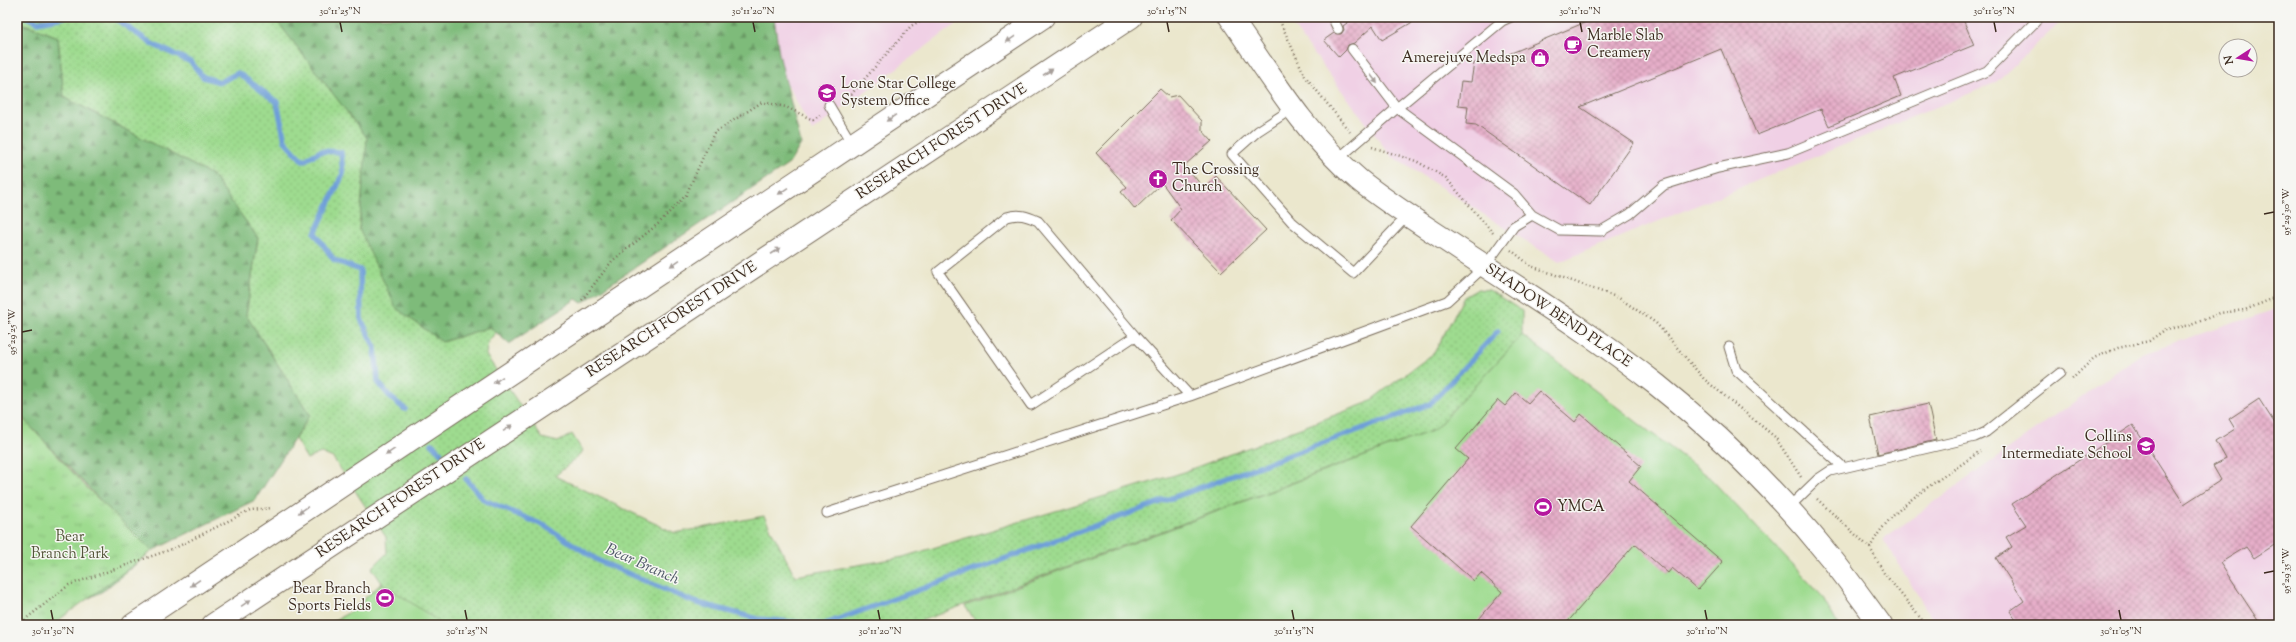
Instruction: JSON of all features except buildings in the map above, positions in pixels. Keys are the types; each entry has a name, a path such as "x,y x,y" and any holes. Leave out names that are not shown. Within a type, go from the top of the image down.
{"main road":[{"path":"133,625 1043,17"},
{"name":"RESEARCH FOREST DRIVE","path":"213,625 556,396 1131,17"},
{"name":"SHADOW BEND PLACE","path":"1230,17 1294,108 1320,141 1358,179 1485,266 1590,334 1658,386 1725,445 1787,509 1829,556 1882,625"}],"lane":[{"path":"1332,17 1338,30"},
{"path":"1491,17 1497,25"},
{"path":"1338,160 1359,143 1396,108 1497,25 1511,17"},
{"path":"1352,50 1396,108 1514,194 1532,214 1559,230 1601,231 1630,214 1664,185 1718,168 1788,153 1987,71 2040,17"},
{"path":"830,107 852,144"},
{"path":"1294,108 1258,131 1232,154 1292,222 1353,273 1408,214"},
{"path":"1135,336 1031,405 938,272 1007,217 1016,214 1028,216 1038,221 1135,336 1190,396"},
{"path":"827,513 1025,451 1190,396 1447,301 1485,266 1514,226 1532,214"},
{"path":"1729,347 1736,370 1843,467"},
{"path":"1787,509 1824,474 1843,467 1975,437 1986,432 2060,373"}],"path":[{"path":"578,304 612,261 658,224 686,195 714,133 762,102 786,107 813,120 830,107 847,99 912,26 926,17"},
{"path":"1278,17 1305,76 1359,143 1416,161 1446,178 1502,242 1531,266 1619,298 1656,323 1704,379 1775,437 1812,494 1870,548 1884,572 1926,625"},
{"path":"2066,385 2094,358 2118,348 2150,341 2166,329 2191,325 2220,313 2244,310 2279,296"},
{"path":"1870,548 1876,534 1906,504 1981,449"},
{"path":"18,625 69,585 175,548 250,510 272,508 279,503"}],"shaded area":[{"name":"Lone Star College System Office","path":"768,17 966,17 812,131 773,56"},
{"path":"1286,17 2066,17 1995,83 1559,262 1391,156"},
{"name":"Collins Intermediate School","path":"2279,308 2279,625 1936,625 1883,539 2142,353"}],"green space":[{"path":"17,17 274,17 368,138 359,229 442,342 490,327 496,332 488,342 486,355 542,438 558,442 572,434 583,452 555,476 675,533 764,516 795,576 903,557 1178,474 1367,403 1434,353 1464,297 1478,289 1489,290 1522,311 1522,335 1434,430 910,625 327,625 348,613 382,583 372,568 387,553 386,537 333,458 321,453 307,459 295,439 310,415 246,315 258,238 212,175 64,97 58,37 17,21"},
{"path":"274,17 774,17 779,54 801,144 789,164 582,303 576,299 509,344 490,327 442,342 396,308 359,229 367,138"},
{"path":"17,21 58,37 64,97 212,175 258,238 246,315 310,415 255,500 152,551 103,591 39,624 17,625 117,518 17,412"},
{"path":"1522,335 1708,476 1822,596 1838,625 978,625 965,606 1434,430"},
{"name":"Bear Branch Park","path":"17,412 86,487 152,551 52,625 17,625"},
{"name":"Bear Branch Sports Fields","path":"382,583 444,625 327,625 348,613"}],"waterway":[{"name":"Bear Branch","path":"27,17 37,22 64,17"},
{"name":"Bear Branch","path":"113,17 152,44 191,62 203,77 220,82 238,73 277,102 285,141 303,161 321,151 341,152 343,174 315,233 334,260 360,270 361,319 375,348 378,382 391,398 405,409"},
{"path":"825,624 1430,404 1498,331"},
{"name":"Bear Branch","path":"432,444 441,453"},
{"name":"Bear Branch","path":"466,479 484,500 545,526 599,561 694,602 758,619 827,625"}],"place":[{"name":"Marble Slab Creamery","path":"1573,45"},
{"name":"Amerejuve Medspa","path":"1540,58"},
{"name":"Lone Star College System Office","path":"827,93"},
{"name":"The Crossing Church","path":"1158,179"},
{"name":"Collins Intermediate School","path":"2146,446"},
{"name":"YMCA","path":"1543,507"},
{"name":"Bear Branch Sports Fields","path":"385,598"}]}
